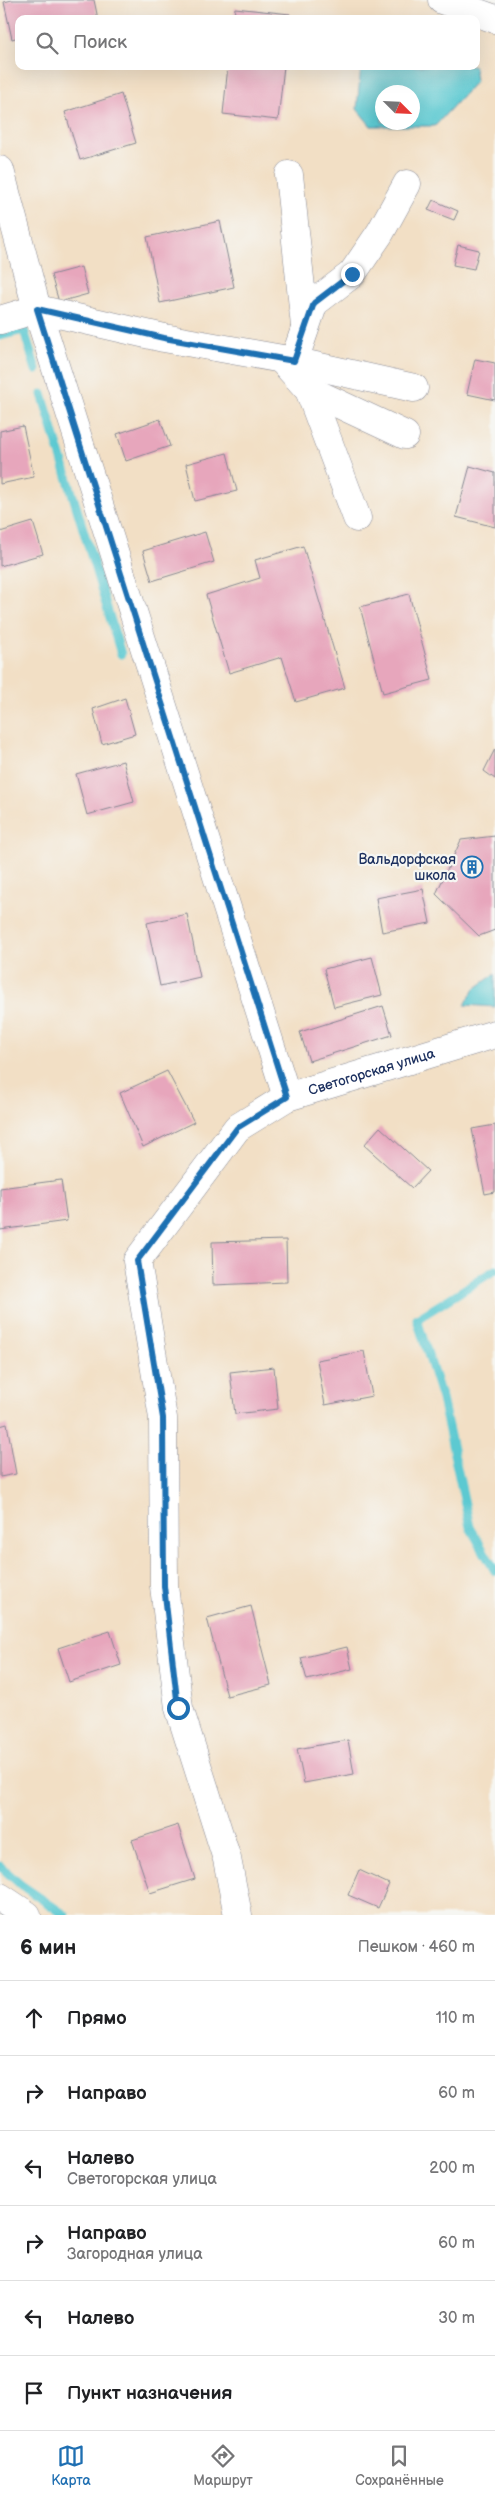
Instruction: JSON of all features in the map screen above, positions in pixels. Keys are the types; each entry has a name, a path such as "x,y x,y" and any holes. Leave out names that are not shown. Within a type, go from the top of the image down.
{"street":[{"path":"442,0 495,19"},
{"path":"0,170 37,309 287,1097"},
{"path":"289,175 305,328"},
{"path":"287,360 305,328 314,303 352,274 380,233 407,184"},
{"path":"0,320 37,309 164,338 287,360 414,388"},
{"path":"287,360 309,390 356,518"},
{"path":"309,390 405,435"},
{"name":"Светогорская улица","path":"238,1915 227,1859 178,1708 164,1586 163,1418 137,1261 237,1128 287,1097 495,1034"},
{"path":"0,1897 27,1915"}],"water":[{"path":"361,70 475,70 476,81 435,126 420,126 420,85 375,85 375,126 371,126 357,109"},
{"path":"495,974 495,1007 465,1005 474,989"}],"building":[{"path":"12,0 94,0 97,15 15,15 15,38 12,39 4,2"},
{"path":"235,8 290,14 290,15 234,15"},
{"path":"228,70 284,70 278,120 223,114"},
{"path":"121,94 136,143 80,160 65,112"},
{"path":"433,200 458,211 454,220 428,210"},
{"path":"220,221 234,287 160,303 147,237"},
{"path":"458,245 479,250 474,269 453,265"},
{"path":"81,267 88,294 59,302 51,275"},
{"path":"475,359 495,363 495,400 467,394"},
{"path":"160,419 170,446 126,461 117,434"},
{"path":"23,426 34,477 0,484 0,431"},
{"path":"227,453 237,491 195,501 186,464"},
{"path":"470,466 495,473 495,527 456,517"},
{"path":"33,522 43,554 0,566 0,532"},
{"path":"205,532 214,562 152,581 143,551"},
{"path":"303,546 345,688 296,702 282,657 229,673 206,595 260,578 255,560"},
{"path":"409,594 432,680 383,693 360,607"},
{"path":"125,698 135,734 102,744 93,709"},
{"path":"495,749 495,779 484,771"},
{"path":"123,761 134,802 87,815 76,774"},
{"name":"Вальдорфская школа","path":"495,836 495,930 479,936 436,894 461,840"},
{"path":"423,889 430,923 382,932 376,898"},
{"path":"187,914 200,977 160,986 147,923"},
{"path":"372,957 382,995 334,1007 324,969"},
{"path":"383,1006 392,1035 309,1061 300,1032"},
{"path":"167,1071 194,1122 143,1147 120,1093"},
{"path":"495,1125 495,1192 485,1194 472,1129"},
{"path":"380,1127 428,1171 412,1188 364,1145"},
{"path":"61,1180 67,1221 0,1230 0,1188"},
{"path":"286,1240 287,1282 213,1285 212,1242"},
{"path":"364,1351 372,1396 325,1405 317,1360"},
{"path":"274,1367 278,1409 235,1414 230,1372"},
{"path":"7,1424 16,1474 0,1477 0,1426"},
{"path":"251,1606 271,1685 227,1696 207,1618"},
{"path":"110,1631 121,1665 69,1682 58,1648"},
{"path":"347,1647 352,1669 307,1680 301,1658"},
{"path":"348,1740 354,1774 304,1783 297,1749"},
{"path":"178,1825 195,1879 150,1893 132,1840"},
{"path":"359,1870 389,1884 378,1908 348,1895"}],"waterway":[{"path":"0,336 24,330 36,370"},
{"path":"42,394 121,654"},
{"path":"495,1270 417,1319 442,1399 470,1527 495,1571"},
{"path":"0,1866 21,1885 65,1915"}],"place":[{"name":"Вальдорфская школа","path":"472,867"}],"route":[{"path":"178,1708 164,1586 163,1418 137,1261 237,1128 287,1097 37,309 164,338 294,361 314,303 352,274"}]}
